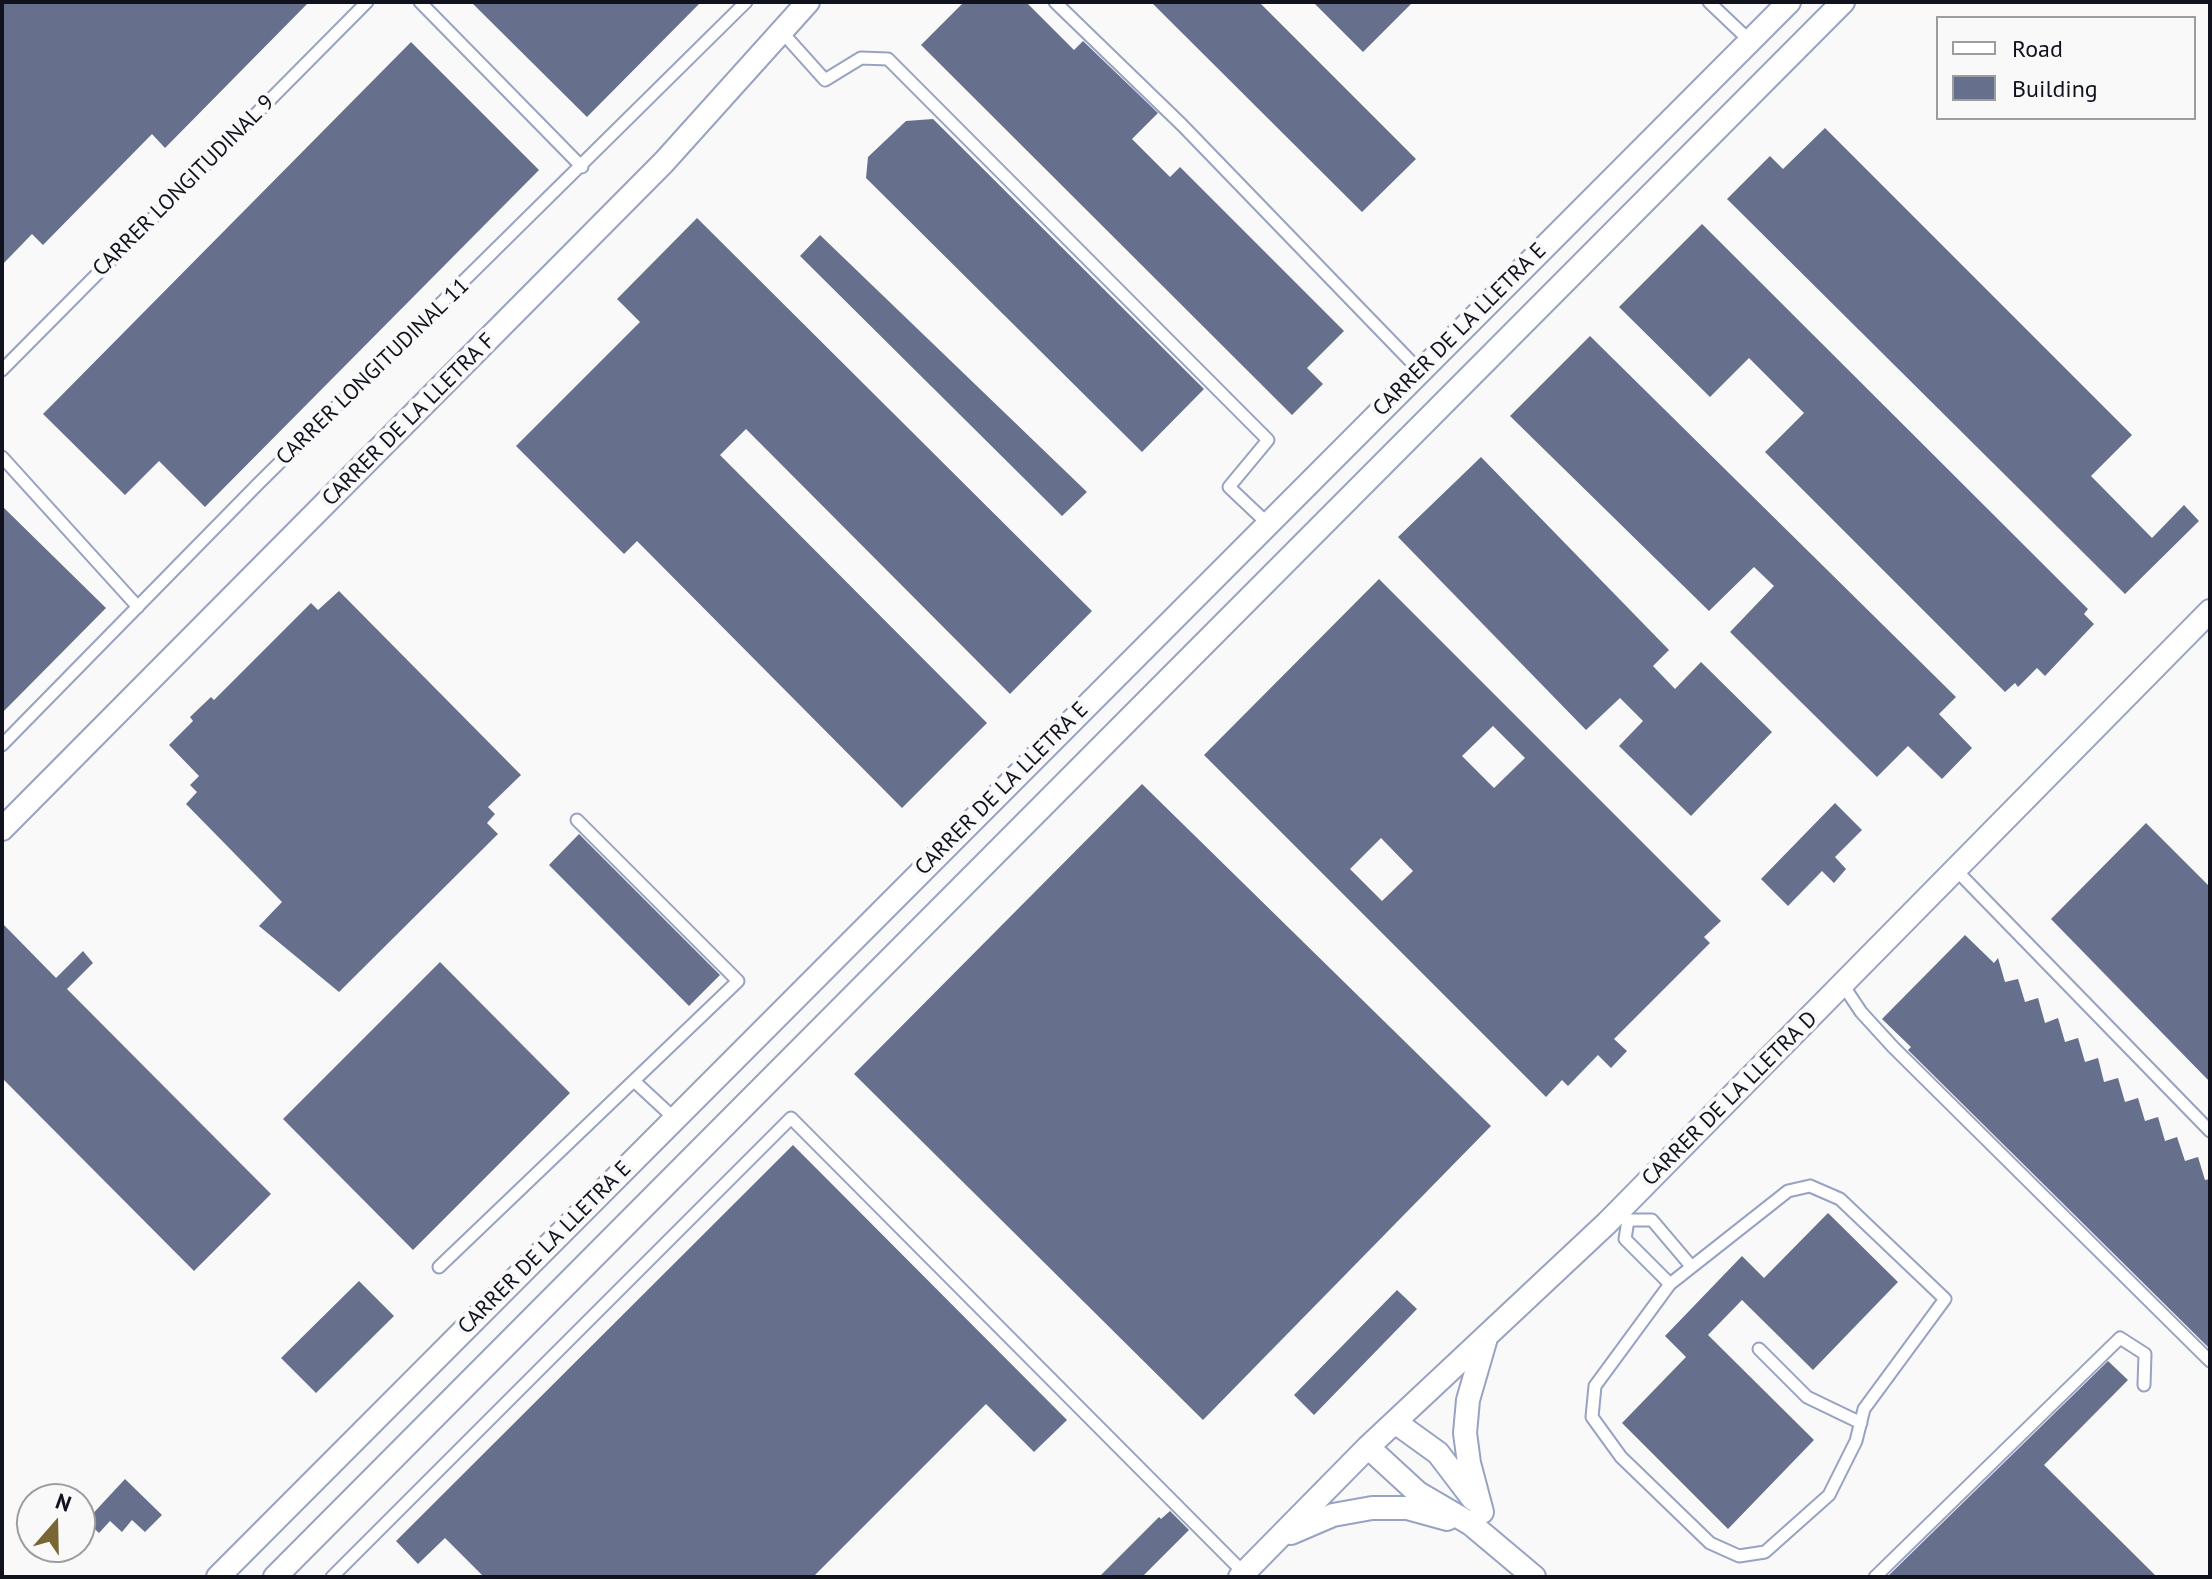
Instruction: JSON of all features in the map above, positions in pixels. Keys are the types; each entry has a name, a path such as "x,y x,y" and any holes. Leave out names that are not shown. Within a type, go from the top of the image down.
{"street":[{"name":"CARRER DE LA LLETRA F","path":"2,829 664,162 779,30 808,2"},
{"name":"CARRER DE LA LLETRA E","path":"218,1577 1789,2"},
{"name":"CARRER DE LA LLETRA E","path":"275,1577 1843,2"},
{"name":"CARRER DE LA LLETRA D","path":"1242,1575 1368,1447 1623,1215 1843,985 2210,611"},
{"path":"1477,1518 1465,1433 1468,1400 1486,1337"},
{"path":"1395,1422 1450,1465 1477,1518 1498,1545 1534,1577"},
{"path":"1368,1447 1418,1493 1477,1518"},
{"path":"1279,1538 1333,1515 1372,1508 1407,1508 1477,1518"}],"lane":[{"name":"CARRER LONGITUDINAL 9","path":"2,370 367,2"},
{"path":"420,2 582,167"},
{"name":"CARRER LONGITUDINAL 11","path":"2,745 746,2"},
{"path":"1055,2 1182,125 1419,370"},
{"path":"1709,2 1750,41"},
{"path":"779,30 825,80 861,58 888,59 1268,440 1229,487 1267,523"},
{"path":"2,457 138,607"},
{"path":"439,1267 738,981 577,820"},
{"path":"1957,871 2210,1131"},
{"path":"1843,985 1861,1012 1893,1047 2210,1361"},
{"path":"634,1081 674,1118"},
{"path":"332,1577 791,1118 1242,1575"},
{"path":"1810,1186 1840,1199 1945,1299 1864,1409 1843,1470 1829,1495 1790,1533 1765,1552 1739,1556 1710,1543 1621,1457 1592,1417 1595,1386 1670,1284 1788,1191 1810,1186"},
{"path":"1670,1284 1625,1239 1623,1215 1652,1220 1691,1266"},
{"path":"1875,1577 2120,1338 2145,1354 2144,1385"},
{"path":"1759,1349 1807,1397 1861,1423"}],"building":[{"path":"2,2 309,2 165,148 152,134 43,245 32,234 2,265"},
{"path":"471,2 701,2 587,117"},
{"path":"964,2 1026,2 1074,50 1083,41 1158,113 1132,139 1170,177 1180,167 1344,331 1307,368 1323,384 1292,415 921,45"},
{"path":"1151,2 1259,2 1416,159 1362,212"},
{"path":"1313,2 1413,2 1363,52"},
{"path":"411,42 539,170 205,507 159,461 125,495 43,414"},
{"path":"933,119 1204,389 1142,452 866,178 868,157 906,121"},
{"path":"1825,128 2132,435 2091,476 2152,538 2184,505 2199,521 2125,594 1727,199 1770,156 1783,169"},
{"path":"697,218 1092,611 1010,694 746,429 720,455 987,723 902,808 637,541 624,554 516,446 640,322 617,299"},
{"path":"1702,224 2088,609 2084,614 2094,624 2045,676 2037,668 2018,687 2015,683 2005,692 1765,452 1804,413 1749,358 1710,397 1619,307"},
{"path":"820,235 1087,492 1062,516 800,256"},
{"path":"1590,336 1956,697 1939,714 1972,748 1942,779 1908,746 1877,777 1730,632 1774,586 1754,567 1709,611 1510,416"},
{"path":"1481,457 1669,650 1653,666 1675,689 1701,662 1772,732 1691,816 1619,746 1643,721 1620,698 1586,730 1398,537"},
{"path":"2,506 106,608 2,713"},
{"path":"1379,579 1721,921 1704,937 1710,943 1614,1039 1627,1051 1611,1068 1598,1055 1568,1086 1562,1080 1546,1097 1204,755","holes":["1493,726 1525,758 1494,788 1462,756","1381,838 1413,871 1382,901 1350,869"]},
{"path":"339,591 521,775 488,807 495,814 487,823 498,834 339,992 259,926 282,902 186,804 197,792 190,785 199,776 169,745 193,721 190,717 211,697 214,700 311,603 318,610"},
{"path":"1142,784 1491,1126 1203,1420 854,1074"},
{"path":"1835,803 1862,830 1835,857 1846,869 1834,883 1822,871 1788,906 1761,879"},
{"path":"2146,823 2210,887 2210,1082 2051,919"},
{"path":"579,834 720,975 689,1006 549,865"},
{"path":"2,923 56,978 83,951 93,963 67,989 271,1194 194,1271 2,1078"},
{"path":"1965,935 1994,963 1998,958 2005,982 2018,979 2025,1002 2038,998 2045,1023 2058,1018 2065,1042 2078,1038 2085,1062 2098,1058 2104,1082 2118,1078 2125,1102 2138,1098 2145,1121 2158,1117 2165,1141 2177,1137 2185,1161 2198,1157 2205,1180 2210,1179 2210,1349 1908,1050 1911,1047 1882,1019"},
{"path":"440,962 570,1093 413,1250 283,1119"},
{"path":"793,1145 1067,1420 1034,1452 986,1404 813,1577 484,1577 445,1538 418,1564 396,1541"},
{"path":"1828,1213 1898,1282 1813,1370 1742,1300 1708,1335 1814,1440 1728,1529 1622,1423 1686,1357 1665,1336 1742,1256 1764,1278"},
{"path":"359,1281 394,1316 316,1393 281,1358"},
{"path":"1397,1290 1417,1309 1314,1415 1294,1395"},
{"path":"2108,1361 2128,1380 2044,1465 2157,1577 1887,1577"},
{"path":"125,1479 162,1515 145,1532 132,1520 122,1532 110,1521 99,1533 96,1530 96,1510"},
{"path":"1170,1511 1189,1530 1142,1577 1099,1577 1159,1517 1161,1519"}]}
